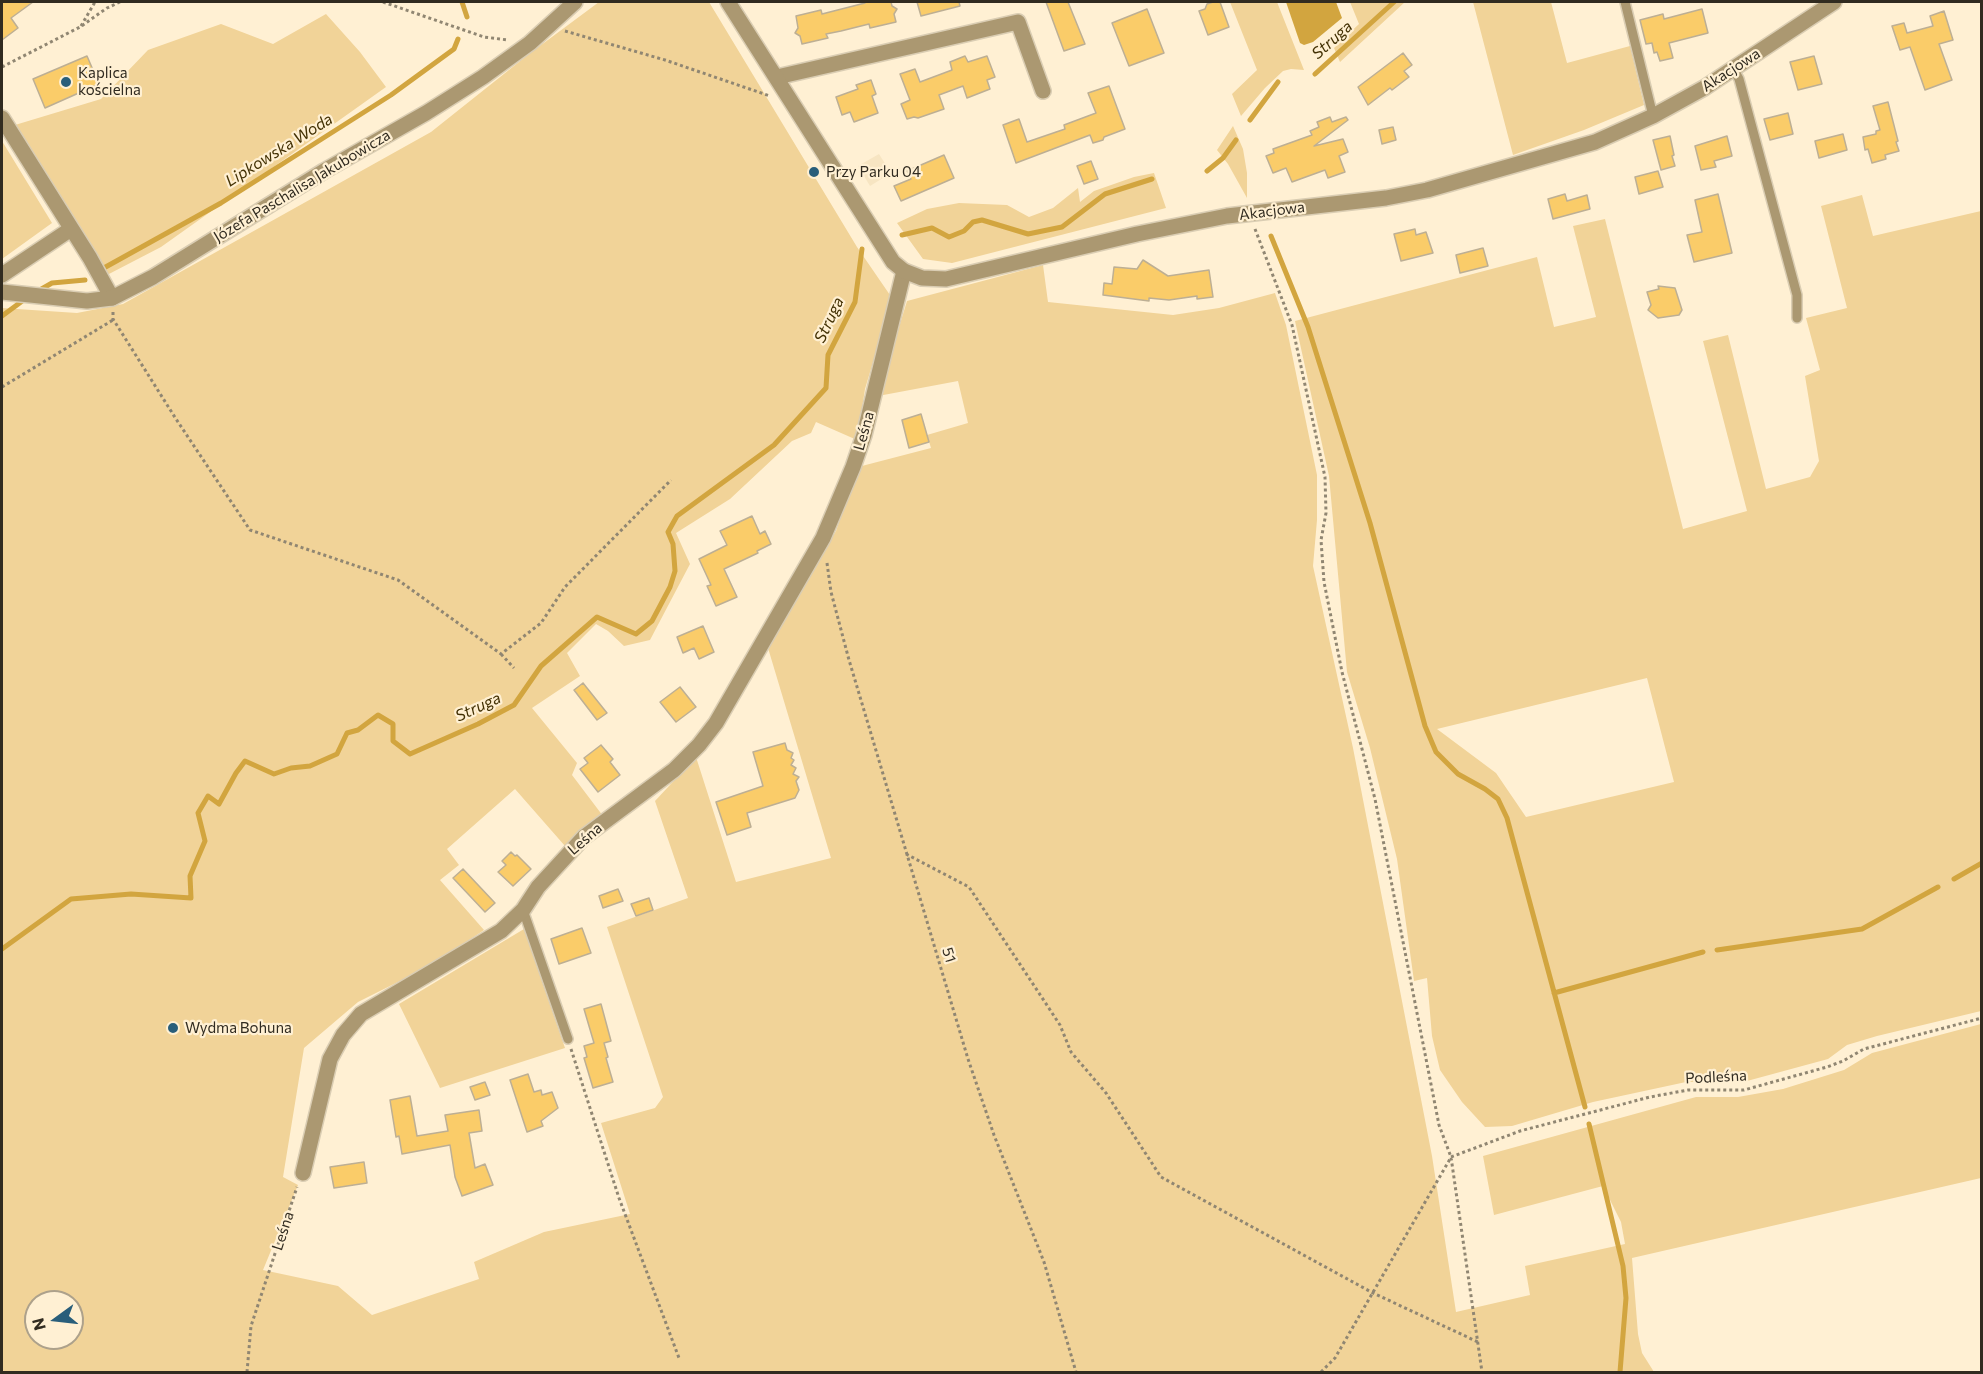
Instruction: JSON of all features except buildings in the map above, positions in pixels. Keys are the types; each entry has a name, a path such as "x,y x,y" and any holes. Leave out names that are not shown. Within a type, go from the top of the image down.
{"street":[{"name":"Józefa Paschalisa Jakubowicza","path":"8,292 87,301 112,298 153,276 483,77 530,43 575,2"},
{"path":"728,2 893,262 904,271"},
{"name":"Akacjowa","path":"904,271 922,278 946,279 1137,234 1252,213 1386,198 1427,190 1595,142 1653,116 1734,70 1834,2"},
{"path":"781,83 1018,22 1043,91"},
{"path":"2,118 112,298"},
{"path":"2,276 71,229"},
{"name":"Leśna","path":"303,1173 330,1059 343,1035 361,1014 501,932 523,910 538,887 584,837 652,787 699,745 716,723 823,538 853,467 864,435 904,271"}],"lane":[{"path":"1625,2 1653,116"},
{"path":"1734,70 1739,79 1797,295 1797,318"},
{"path":"523,910 568,1039"}],"path":[{"path":"80,27 95,2"},
{"path":"2,67 80,27 107,8 120,2"},
{"path":"383,2 484,37 530,43"},
{"path":"550,26 665,60 771,96 781,83"},
{"path":"1252,213 1253,223 1292,325 1325,477 1326,513 1321,540 1324,582 1342,672 1375,799 1439,1125 1451,1157 1482,1372"},
{"path":"112,298 113,320 250,530 398,580 501,654 514,668"},
{"path":"2,387 113,320"},
{"path":"501,654 541,623 565,587 671,480"},
{"name":"51","path":"823,538 834,603 968,1059 994,1135 1044,1262 1076,1372"},
{"path":"906,854 969,887 1060,1025 1071,1052 1106,1093 1161,1177 1373,1293 1478,1342"},
{"name":"Podleśna","path":"1451,1157 1520,1131 1650,1097 1688,1090 1744,1090 1827,1067 1843,1061 1864,1048 1982,1018"},
{"path":"568,1039 619,1198 679,1358"},
{"path":"1321,1372 1335,1358 1451,1157"},
{"name":"Leśna","path":"247,1372 251,1326 303,1173"}],"shaded area":[{"path":"599,2 709,2 857,247 892,298 865,389 857,440 816,422 811,433 792,441 730,499 676,533 690,564 650,640 624,646 608,631 596,624 567,653 580,676 532,708 577,763 572,775 603,816 565,846 515,789 447,849 459,865 440,880 484,930 434,964 358,1002 304,1048 283,1177 298,1185 263,1270 338,1286 372,1315 479,1279 474,1262 544,1232 630,1214 601,1123 655,1108 663,1097 607,927 688,898 655,801 696,757 736,882 831,858 768,648 836,531 858,467 931,448 927,435 968,423 958,381 878,396 907,301 1043,265 1048,302 1173,315 1219,308 1275,293 1286,325 1317,475 1317,520 1313,566 1353,748 1432,1156 1456,1312 1530,1295 1525,1266 1625,1244 1621,1222 1603,1186 1494,1215 1483,1156 1696,1097 1738,1097 1783,1089 1844,1070 1872,1053 1981,1024 1981,1178 1632,1258 1638,1334 1642,1353 1654,1372 2,1372 2,308 77,313 123,304 431,132"},
{"path":"1230,2 1277,2 1304,70 1283,71 1241,116 1232,94 1257,70"},
{"path":"1286,2 1336,2 1342,18 1313,42 1304,45 1300,43"},
{"path":"1350,2 1405,2 1340,62 1334,48 1359,24"},
{"path":"1473,2 1551,2 1567,63 1630,46 1644,105 1584,130 1513,155"},
{"path":"326,14 360,52 386,87 161,247 107,275 15,125 101,99 148,50 221,24 273,44"},
{"path":"1233,126 1243,149 1247,173 1247,198 1228,164 1217,150"},
{"path":"2,141 52,223 2,259"},
{"path":"879,154 891,173 870,186 858,166"},
{"path":"1154,173 1166,208 952,263 923,259 897,223 927,209 959,203 1007,205 1029,217 1053,208 1078,188 1080,202 1094,191 1134,177"},
{"path":"1862,195 1873,236 1981,211 1981,1011 1877,1036 1847,1045 1828,1059 1747,1081 1686,1082 1593,1102 1512,1126 1485,1127 1462,1102 1440,1070 1432,1036 1427,978 1414,981 1397,859 1370,748 1347,672 1329,476 1295,321 1537,257 1554,327 1596,317 1573,226 1605,219 1683,529 1747,511 1703,341 1728,335 1766,489 1810,477 1819,461 1805,376 1820,370 1806,318 1847,308 1821,206","holes":["1647,678 1674,782 1526,817 1496,773 1437,729"]},
{"path":"524,929 565,1048 440,1088 399,1004"}],"waterway":[{"name":"Lipkowska Woda","path":"462,2 467,17"},
{"name":"Struga","path":"1315,74 1394,2"},
{"name":"Lipkowska Woda","path":"102,269 221,203 391,95 454,49 458,39"},
{"name":"Struga","path":"1250,120 1278,82"},
{"name":"Struga","path":"1207,171 1223,158 1236,140"},
{"name":"Struga","path":"902,235 932,228 949,237 964,231 973,222 982,220 1028,234 1062,227 1105,194 1152,179"},
{"path":"1271,236 1308,327 1370,523 1425,726 1436,752 1458,774 1498,799 1507,818 1585,1107"},
{"name":"Struga","path":"2,949 71,899 131,894 191,898 190,876 205,841 198,813 208,796 219,804 245,761 274,774 291,768 310,766 337,754 347,733 358,730 378,715 393,724 393,741 410,754 478,724 514,705 541,666 597,617 636,634 652,621 670,587 675,571 673,544 668,532 677,516 774,445 826,388 828,355 855,302 862,249"},
{"name":"Lipkowska Woda","path":"38,291 52,283 85,280"},
{"name":"Lipkowska Woda","path":"2,316 25,299"},
{"path":"1954,879 1982,863"},
{"path":"1717,950 1862,929 1938,887"},
{"path":"1554,993 1703,952"},
{"path":"1589,1124 1623,1266 1626,1298 1620,1372"}],"place":[{"name":"Kaplica kościelna","path":"66,82"},
{"name":"Przy Parku 04","path":"814,172"},
{"name":"Wydma Bohuna","path":"173,1028"}]}
